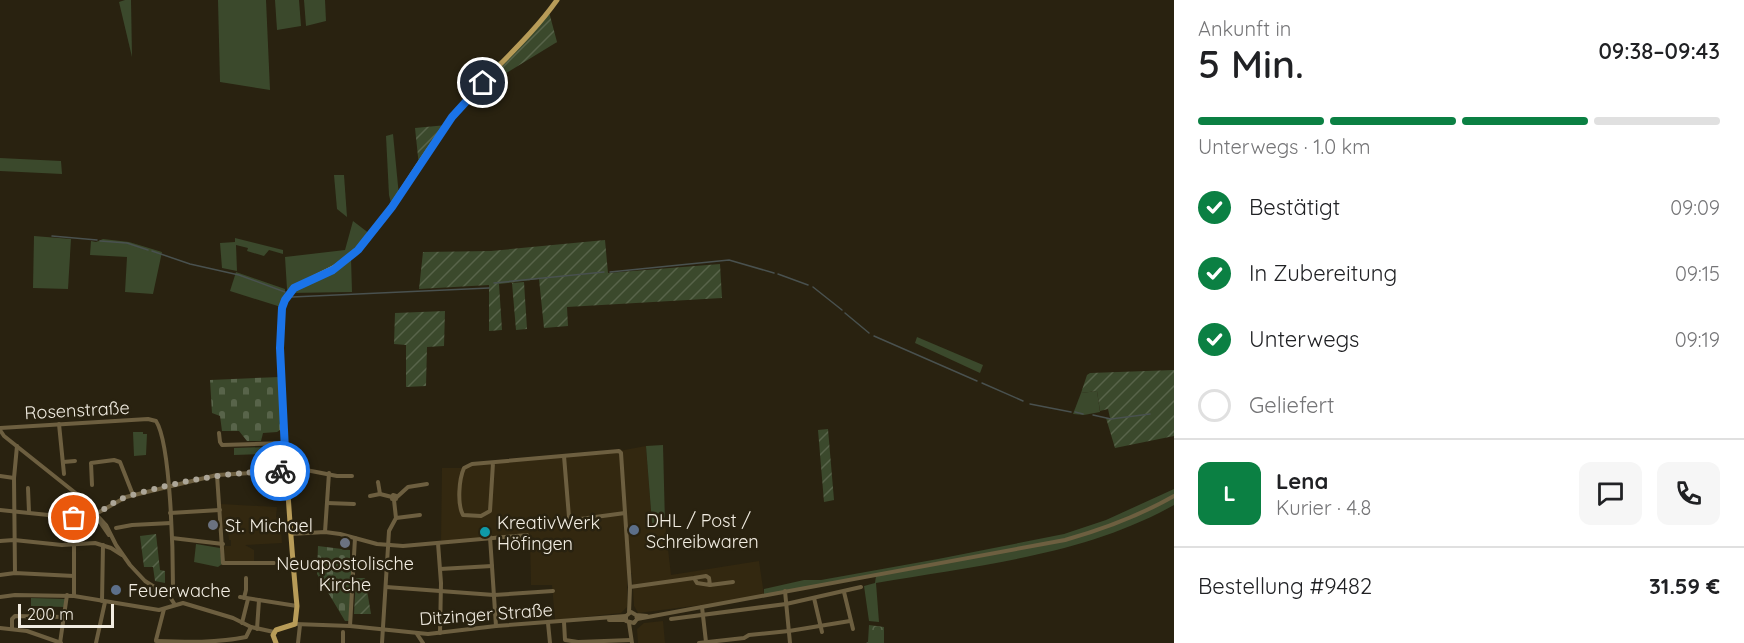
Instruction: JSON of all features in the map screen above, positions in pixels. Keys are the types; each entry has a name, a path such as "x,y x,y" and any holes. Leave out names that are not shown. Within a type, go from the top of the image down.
{"main road":[{"path":"276,643 274,632 283,627 297,625 280,348 282,308 286,297 294,288 343,264 358,250 392,207 458,109 506,59 557,0"}],"street":[{"name":"Rosenstraße","path":"0,429 148,419 156,421 162,439 168,486"},
{"path":"59,424 64,474"},
{"path":"0,429 2,437 17,446 78,495 106,525 123,555 145,581 170,597 175,605"},
{"path":"219,433 219,442 222,445 285,443"},
{"path":"15,573 14,478 17,446"},
{"path":"492,463 490,511 481,516 463,515 460,505 463,470 472,464 619,451 621,453 631,639 578,642 565,640 564,622"},
{"path":"564,456 569,518 625,513"},
{"path":"92,485 91,463 114,460 120,462 133,495"},
{"path":"63,462 75,461"},
{"path":"0,510 87,519 116,500 217,475 306,470 337,476 352,476"},
{"path":"325,532 330,473"},
{"path":"217,475 224,563 274,563"},
{"path":"0,476 14,478"},
{"path":"378,482 380,494"},
{"path":"394,498 408,484 427,484"},
{"path":"168,486 173,587 170,597"},
{"path":"28,488 29,512"},
{"path":"370,496 380,494 394,498"},
{"name":"Ditzinger Straße","path":"297,625 350,626 417,634 496,626 647,616 1065,540 1109,528 1174,496"},
{"path":"382,643 388,545 391,526 396,518 394,498"},
{"path":"327,503 354,504"},
{"path":"170,513 220,510"},
{"path":"396,518 420,515"},
{"path":"74,518 74,596"},
{"path":"116,528 171,523"},
{"path":"290,534 325,532 403,546 527,535"},
{"path":"490,537 496,626"},
{"path":"172,538 223,544"},
{"path":"350,626 355,538"},
{"path":"0,541 15,540 39,544 87,542 103,545 123,555"},
{"path":"438,543 440,633"},
{"path":"96,643 104,601 103,545"},
{"path":"440,569 492,566"},
{"path":"0,574 74,576"},
{"path":"630,587 706,576 709,578 710,585"},
{"path":"242,623 246,578"},
{"path":"694,578 697,583 710,585 733,582"},
{"path":"386,587 430,590 440,593 494,595 553,591"},
{"path":"671,619 786,604 861,587"},
{"path":"785,591 790,643"},
{"path":"844,592 853,629"},
{"path":"0,628 42,635 61,643 67,596"},
{"path":"0,597 74,596 164,609 186,603 257,629 274,632"},
{"path":"244,598 297,606"},
{"path":"814,598 822,632"},
{"path":"257,629 259,600"},
{"path":"702,607 706,643"},
{"path":"164,609 156,642 227,641 246,637 251,627"},
{"path":"12,629 12,619 15,616 64,617"},
{"path":"699,643 850,621"},
{"path":"549,623 549,643"},
{"path":"297,625 299,643"},
{"path":"343,632 343,643"},
{"path":"417,634 423,643"}],"shaded area":[{"path":"646,446 652,523 665,523 671,575 759,561 764,595 702,607 701,605 638,613 634,606 632,573 627,573 627,607 621,613 555,620 552,585 531,585 530,535 441,542 442,468 464,468 472,464 619,451"},
{"path":"221,504 277,507 276,517 280,517 282,543 245,545 254,550 254,562 225,563 224,546 231,546 231,540 229,540 228,531 223,531"},
{"path":"663,621 665,643 638,643 637,629 644,623"}],"green space":[{"path":"131,0 132,57 119,2"},
{"path":"218,0 266,0 270,90 220,82"},
{"path":"275,0 299,0 301,26 277,30"},
{"path":"304,0 325,0 326,21 306,26"},
{"path":"549,12 557,42 503,75 483,83 477,68 506,59"},
{"path":"447,125 419,166 415,128"},
{"path":"393,134 399,196 392,207 389,195 386,136"},
{"path":"0,158 61,161 62,174 0,171"},
{"path":"334,175 344,175 347,217 337,209"},
{"path":"353,221 370,234 351,258 352,292 289,293 285,257 345,250"},
{"path":"34,236 71,239 68,289 33,288"},
{"path":"235,238 283,250 283,254 269,250 264,256 236,245 237,271 222,268 220,243 235,242"},
{"path":"103,239 129,242 162,252 153,294 125,292 127,257 90,255 91,241 96,242"},
{"path":"605,240 608,273 720,264 722,298 567,307 568,326 544,328 539,279 499,284 502,330 489,331 489,285 419,289 423,252 491,251"},
{"path":"236,272 285,289 281,307 230,291"},
{"path":"524,282 527,329 516,330 512,283"},
{"path":"445,311 444,346 427,347 426,386 406,387 406,345 394,344 395,313"},
{"path":"917,337 983,365 980,373 915,343"},
{"path":"1174,370 1174,436 1115,448 1106,418 1110,418 1108,409 1100,411 1097,391 1081,393 1087,375 1090,373"},
{"path":"280,377 280,430 263,433 261,441 247,441 239,431 222,431 220,416 212,413 210,380"},
{"path":"1097,391 1100,412 1084,415 1073,414 1081,393"},
{"path":"828,429 834,500 824,502 818,430"},
{"path":"133,432 147,434 146,455 134,456"},
{"path":"663,445 665,523 652,523 646,446"},
{"path":"269,447 271,469 261,469 260,454 234,455 234,448"},
{"path":"1174,489 1174,505 1103,536 991,564 876,583 879,622 869,621 864,586 875,583 876,576 764,595 764,589 804,580 821,580 1064,534 1106,520"},
{"path":"156,534 160,570 165,571 165,583 155,581 153,567 144,567 140,536"},
{"path":"196,544 220,548 222,564 218,567 194,562"},
{"path":"318,546 350,550 350,560 353,560 352,621 345,621 317,574"},
{"path":"356,578 365,578 371,614 354,614"},
{"path":"31,598 65,599 65,607 31,606"},
{"path":"869,625 884,627 884,643 866,643 868,642"}],"waterway":[{"path":"52,236 97,240"},
{"path":"100,241 127,243 148,250"},
{"path":"152,251 190,264 239,275 285,292"},
{"path":"610,272 729,260 774,273"},
{"path":"494,283 604,272"},
{"path":"778,274 808,285"},
{"path":"813,287 842,310"},
{"path":"292,297 489,288"},
{"path":"845,313 869,333"},
{"path":"874,336 977,381"},
{"path":"982,383 1023,401"},
{"path":"1030,404 1071,412"},
{"path":"1075,412 1083,414"},
{"path":"1093,415 1111,419 1150,414"}],"way so far":[{"path":"74,518 92,517 116,500 126,496 206,476 234,472 280,471"}],"place":[{"name":"St. Michael","path":"213,525"},
{"name":"DHL / Post / Schreibwaren","path":"634,530"},
{"name":"KreativWerk Höfingen","path":"485,532"},
{"name":"Neuapostolische Kirche","path":"345,543"},
{"name":"Feuerwache","path":"116,590"}],"route":[{"path":"280,471 286,471 280,348 282,308 285,300 294,288 333,270 351,258 392,207 458,109 483,83"}]}
